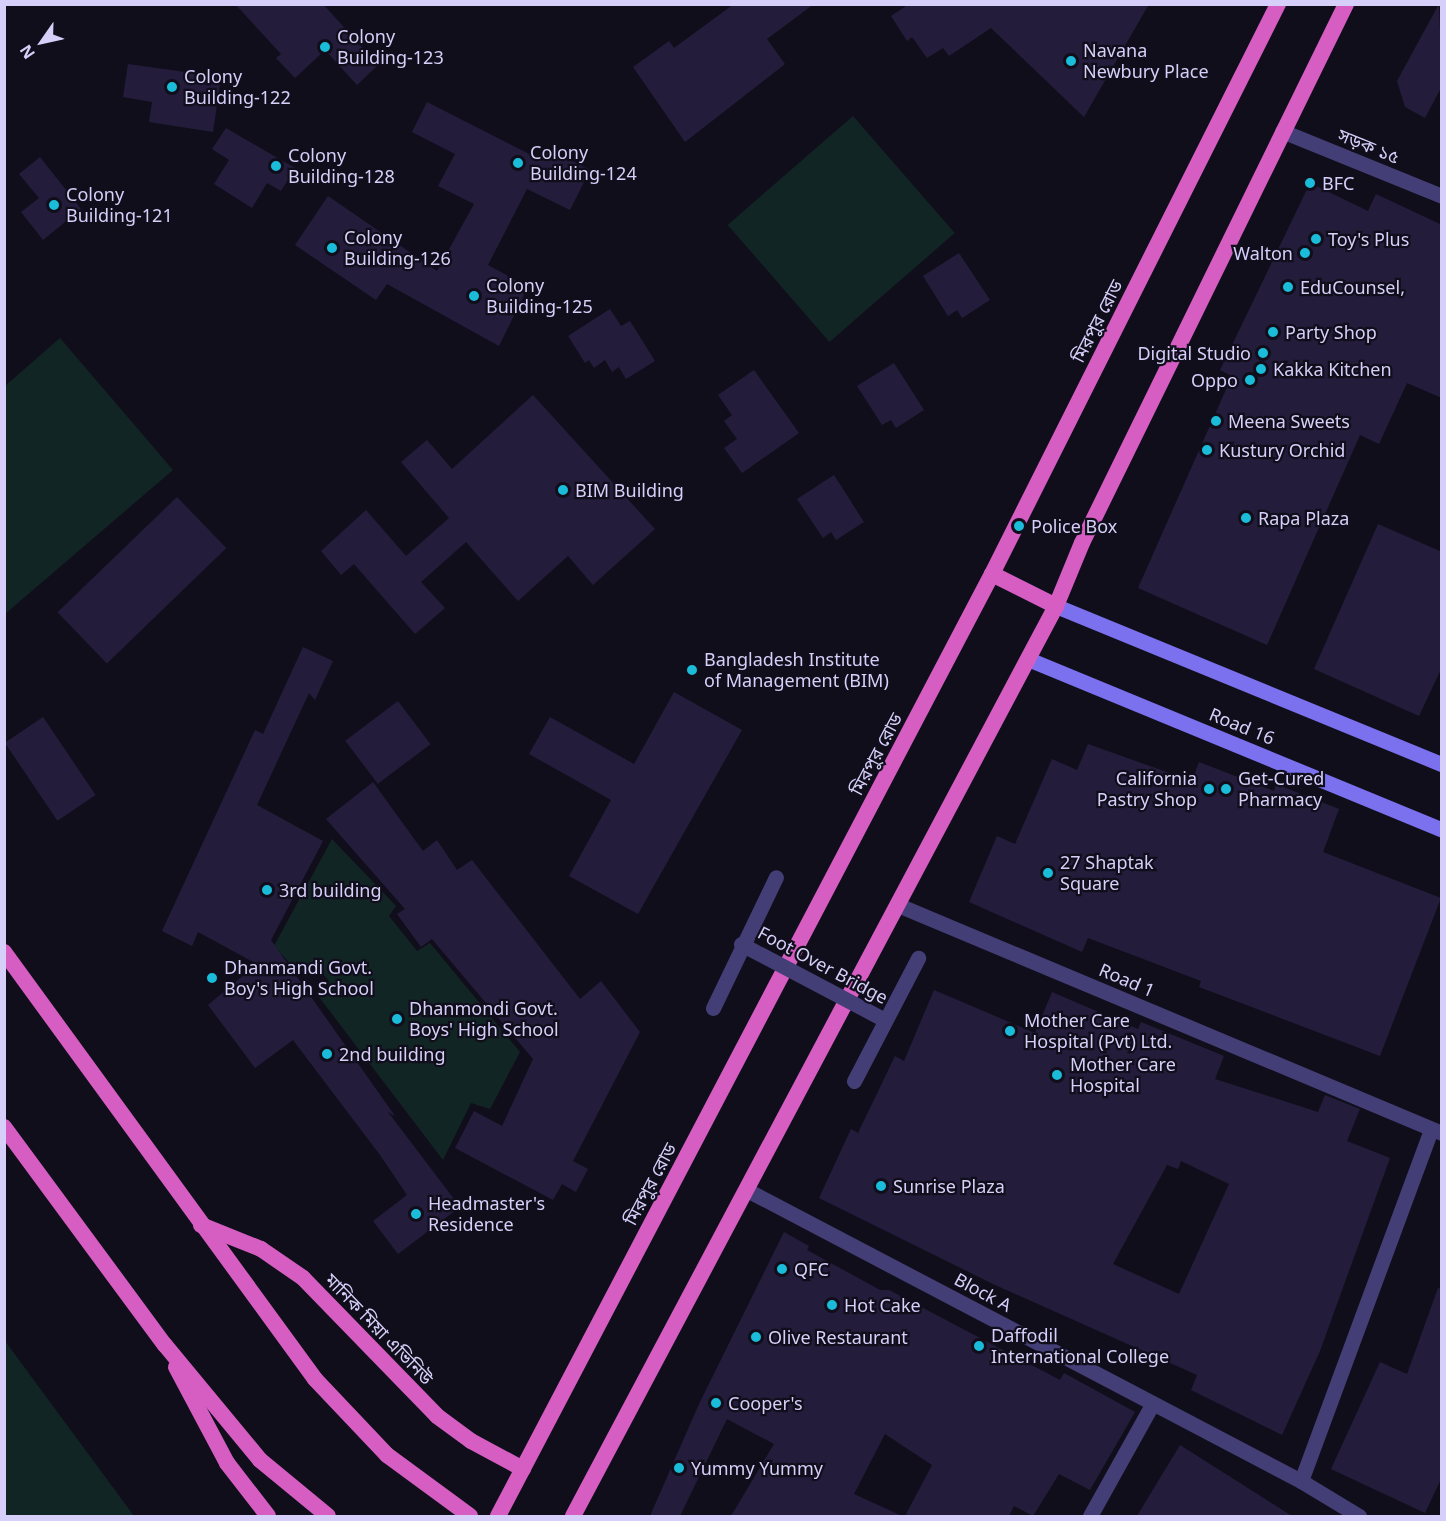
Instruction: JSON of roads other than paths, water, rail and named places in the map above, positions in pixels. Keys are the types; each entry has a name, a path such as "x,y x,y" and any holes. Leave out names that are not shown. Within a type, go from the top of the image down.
{"highway":[{"name":"মিরপুর রোড","path":"498,1516 992,574 1278,4"},
{"path":"573,1516 1056,606 1082,543 1346,4"},
{"path":"992,574 1056,606"},
{"path":"4,952 315,1379 387,1455 470,1516"},
{"path":"4,1127 165,1345 260,1460 328,1516"},
{"name":"মানিক মিয়া এভিনিউ","path":"201,1225 261,1248 303,1278 437,1416 471,1441 523,1469"},
{"path":"165,1345 197,1413 227,1463 268,1516"}],"main road":[{"path":"1056,606 1442,764"},
{"name":"Road 16","path":"1028,659 1442,830"}],"street":[{"name":"সড়ক ১৫","path":"1282,131 1442,196"},
{"name":"Foot Over Bridge","path":"713,1008 741,944 776,877"},
{"name":"Road 1","path":"898,904 1436,1131"},
{"name":"Foot Over Bridge","path":"741,944 885,1020"},
{"name":"Foot Over Bridge","path":"854,1081 918,958"},
{"path":"1301,1481 1436,1131"},
{"name":"Block A","path":"747,1190 1301,1481 1359,1516"},
{"path":"1090,1516 1153,1403"}],"place":[{"name":"Colony Building-123","path":"325,47"},
{"name":"Navana Newbury Place","path":"1071,61"},
{"name":"Colony Building-122","path":"172,87"},
{"name":"Colony Building-124","path":"518,163"},
{"name":"Colony Building-128","path":"276,166"},
{"name":"BFC","path":"1310,183"},
{"name":"Colony Building-121","path":"54,205"},
{"name":"Toy's Plus","path":"1316,239"},
{"name":"Colony Building-126","path":"332,248"},
{"name":"Walton","path":"1305,253"},
{"name":"EduCounsel,","path":"1288,287"},
{"name":"Colony Building-125","path":"474,296"},
{"name":"Party Shop","path":"1273,332"},
{"name":"Digital Studio","path":"1263,353"},
{"name":"Kakka Kitchen","path":"1261,369"},
{"name":"Oppo","path":"1250,380"},
{"name":"Meena Sweets","path":"1216,421"},
{"name":"Kustury Orchid","path":"1207,450"},
{"name":"BIM Building","path":"563,490"},
{"name":"Rapa Plaza","path":"1246,518"},
{"name":"Police Box","path":"1019,526"},
{"name":"Bangladesh Institute of Management (BIM)","path":"692,670"},
{"name":"California Pastry Shop","path":"1209,789"},
{"name":"Get-Cured Pharmacy","path":"1226,789"},
{"name":"27 Shaptak Square","path":"1048,873"},
{"name":"3rd building","path":"267,890"},
{"name":"Dhanmandi Govt. Boy's High School","path":"212,978"},
{"name":"Dhanmondi Govt. Boys' High School","path":"397,1019"},
{"name":"Mother Care Hospital (Pvt) Ltd.","path":"1010,1031"},
{"name":"2nd building","path":"327,1054"},
{"name":"Mother Care Hospital","path":"1057,1075"},
{"name":"Sunrise Plaza","path":"881,1186"},
{"name":"Headmaster's Residence","path":"416,1214"},
{"name":"QFC","path":"782,1269"},
{"name":"Hot Cake","path":"832,1305"},
{"name":"Olive Restaurant","path":"756,1337"},
{"name":"Daffodil International College","path":"979,1346"},
{"name":"Cooper's","path":"716,1403"},
{"name":"Yummy Yummy","path":"679,1468"}]}
